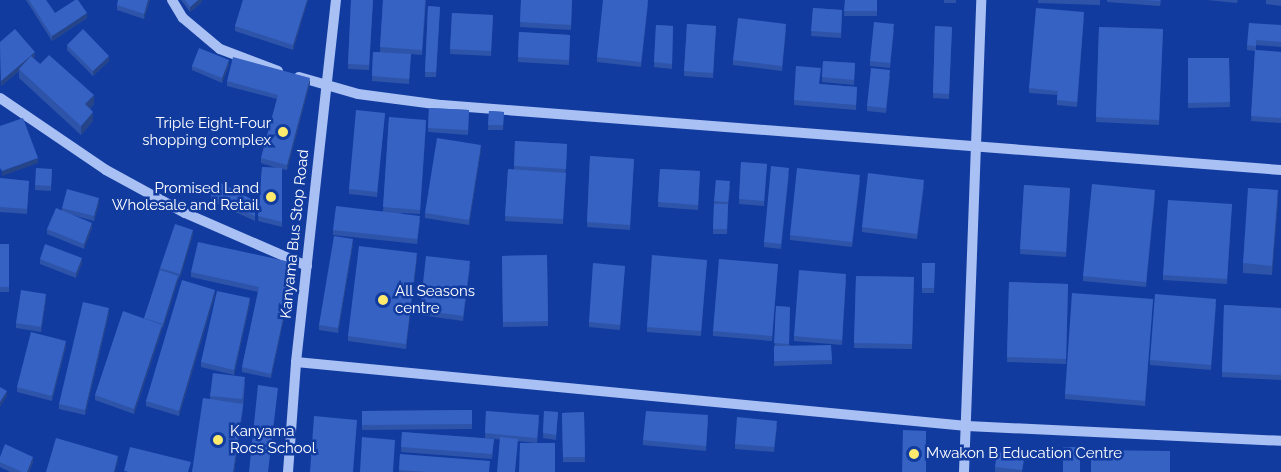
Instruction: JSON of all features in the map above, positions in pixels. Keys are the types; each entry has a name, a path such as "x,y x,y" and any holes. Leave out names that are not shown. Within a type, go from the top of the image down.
{"street":[{"path":"172,0 190,25 220,49 327,86 442,105 1281,170"},
{"name":"Kanyama Bus Stop Road","path":"288,472 296,362 336,0"},
{"path":"964,472 981,0"},
{"path":"0,98 106,170 185,213 308,266"},
{"path":"296,362 967,426 1281,441"}],"building":[{"path":"29,0 46,0 55,13 78,0 87,13 52,36"},
{"path":"118,0 148,0 144,14 117,5"},
{"path":"185,0 198,0 190,7"},
{"path":"243,0 307,0 293,45 235,26"},
{"path":"351,0 373,0 369,65 348,64"},
{"path":"383,0 425,0 422,50 380,47"},
{"path":"521,0 572,0 571,25 520,22"},
{"path":"603,0 648,0 641,62 597,57"},
{"path":"845,0 877,0 877,11 844,11"},
{"path":"428,6 440,7 436,72 425,72"},
{"path":"813,8 842,10 841,33 811,31"},
{"path":"1036,8 1084,12 1077,102 1057,100 1058,91 1029,88"},
{"path":"452,13 493,15 491,51 450,49"},
{"path":"738,18 786,24 782,66 733,60"},
{"path":"874,22 894,24 890,63 870,61"},
{"path":"1249,23 1281,25 1281,42 1256,40 1256,46 1247,45"},
{"path":"687,24 716,26 713,73 684,71"},
{"path":"656,25 673,26 672,64 654,62"},
{"path":"935,26 952,27 949,94 933,93"},
{"path":"1099,27 1163,29 1159,120 1096,117"},
{"path":"15,29 35,52 1,81 0,42"},
{"path":"83,29 109,56 93,71 67,45"},
{"path":"519,32 570,35 569,60 518,57"},
{"path":"199,48 229,60 222,78 192,66"},
{"path":"1255,50 1281,52 1281,118 1251,116"},
{"path":"373,52 411,54 409,79 372,76"},
{"path":"49,55 94,95 85,104 93,112 81,126 19,69 31,56 40,64"},
{"name":"Triple Eight-Four shopping complex","path":"233,57 310,78 287,165 261,158 278,95 227,81"},
{"path":"1188,58 1229,58 1230,102 1188,103"},
{"path":"823,61 855,63 854,80 822,77"},
{"path":"796,66 821,68 819,84 857,87 856,105 794,100"},
{"path":"871,68 890,70 886,108 867,106"},
{"path":"429,108 469,110 468,130 428,128"},
{"path":"356,110 385,113 377,192 349,189"},
{"path":"489,111 504,112 503,125 488,125"},
{"path":"389,117 426,120 420,210 383,207"},
{"path":"23,118 38,158 2,171 0,168 0,126"},
{"path":"437,138 481,145 469,220 425,213"},
{"path":"515,141 567,144 566,169 514,166"},
{"path":"590,156 634,159 630,225 587,222"},
{"path":"741,162 767,164 764,201 739,199"},
{"path":"771,166 789,168 781,244 764,242"},
{"name":"Promised Land Wholesale and Retail","path":"262,167 282,168 282,222 258,216"},
{"path":"36,168 52,169 51,186 35,185"},
{"path":"797,168 860,175 852,242 790,235"},
{"path":"508,169 566,173 563,219 505,216"},
{"path":"660,169 700,171 698,205 658,202"},
{"path":"868,173 924,180 917,234 862,227"},
{"path":"0,178 29,181 27,209 0,207"},
{"path":"716,180 730,181 728,202 714,201"},
{"path":"217,181 255,201 255,216 211,196"},
{"path":"1092,184 1155,190 1146,282 1083,276"},
{"path":"1024,185 1070,188 1066,252 1020,249"},
{"path":"1248,188 1278,190 1272,266 1243,263"},
{"path":"67,189 99,198 94,216 62,208"},
{"path":"1168,200 1232,204 1227,279 1163,275"},
{"path":"714,204 728,204 727,229 713,229"},
{"path":"336,206 420,216 417,239 333,230"},
{"path":"56,208 92,223 84,244 47,229"},
{"path":"175,224 193,230 180,274 160,268"},
{"path":"334,236 353,239 338,328 319,325"},
{"path":"198,242 295,263 271,374 242,367 259,287 191,272"},
{"path":"0,244 9,244 9,287 0,287"},
{"path":"45,244 82,258 76,273 40,259"},
{"name":"All Seasons centre","path":"359,246 417,253 406,344 348,336"},
{"path":"547,255 548,321 503,322 502,256"},
{"path":"652,255 707,260 701,331 647,327"},
{"path":"426,256 470,261 463,316 420,310"},
{"path":"719,259 778,264 772,336 713,331"},
{"path":"593,263 625,266 620,325 589,322"},
{"path":"922,263 935,263 934,288 922,288"},
{"path":"160,270 178,276 163,324 144,318"},
{"path":"799,270 846,274 842,340 794,336"},
{"path":"856,276 914,277 912,344 854,343"},
{"path":"182,280 215,290 179,411 146,401"},
{"path":"1009,282 1068,284 1066,359 1007,357"},
{"path":"21,290 46,294 41,327 16,323"},
{"path":"217,291 250,298 234,370 201,362"},
{"path":"1072,293 1153,299 1145,401 1065,394"},
{"path":"1155,294 1216,299 1211,365 1150,360"},
{"path":"83,302 109,308 85,410 59,404"},
{"path":"1224,305 1281,308 1281,375 1222,372"},
{"path":"776,306 790,307 789,344 774,343"},
{"path":"123,311 162,325 134,409 95,395"},
{"path":"31,332 66,341 52,396 17,387"},
{"path":"831,345 832,360 774,361 774,346"},
{"path":"213,373 245,377 242,399 210,396"},
{"path":"258,385 278,388 268,472 249,472"},
{"path":"0,387 7,391 0,402"},
{"name":"Kanyama Rocs School","path":"203,398 243,404 233,472 192,472"},
{"path":"472,410 472,424 362,425 362,411"},
{"path":"486,411 539,415 537,438 485,433"},
{"path":"544,411 558,412 556,435 543,433"},
{"path":"646,411 708,415 706,446 643,440"},
{"path":"584,412 585,457 563,457 562,413"},
{"path":"314,416 357,420 353,472 310,472"},
{"path":"737,417 777,421 774,447 735,444"},
{"name":"Mwakon B Education Centre","path":"903,430 926,431 926,472 902,472"},
{"path":"402,432 494,439 492,454 401,447"},
{"path":"362,437 395,440 393,472 360,472"},
{"path":"500,437 518,439 515,472 497,472"},
{"path":"56,438 118,456 114,472 46,472"},
{"path":"520,443 555,443 555,472 519,472"},
{"path":"5,444 33,457 27,472 0,462"},
{"name":"Kanyama Rocs School","path":"130,447 191,462 188,472 124,471"},
{"path":"1063,447 1080,447 1080,472 1063,472"},
{"path":"1091,450 1170,451 1170,472 1091,472"},
{"path":"997,452 1024,456 1022,470 995,467"},
{"path":"400,454 490,461 489,472 399,470"}],"place":[{"name":"Triple Eight-Four shopping complex","path":"283,132"},
{"name":"Promised Land Wholesale and Retail","path":"271,197"},
{"name":"All Seasons centre","path":"383,300"},
{"name":"Kanyama Rocs School","path":"218,440"},
{"name":"Mwakon B Education Centre","path":"914,454"}]}
